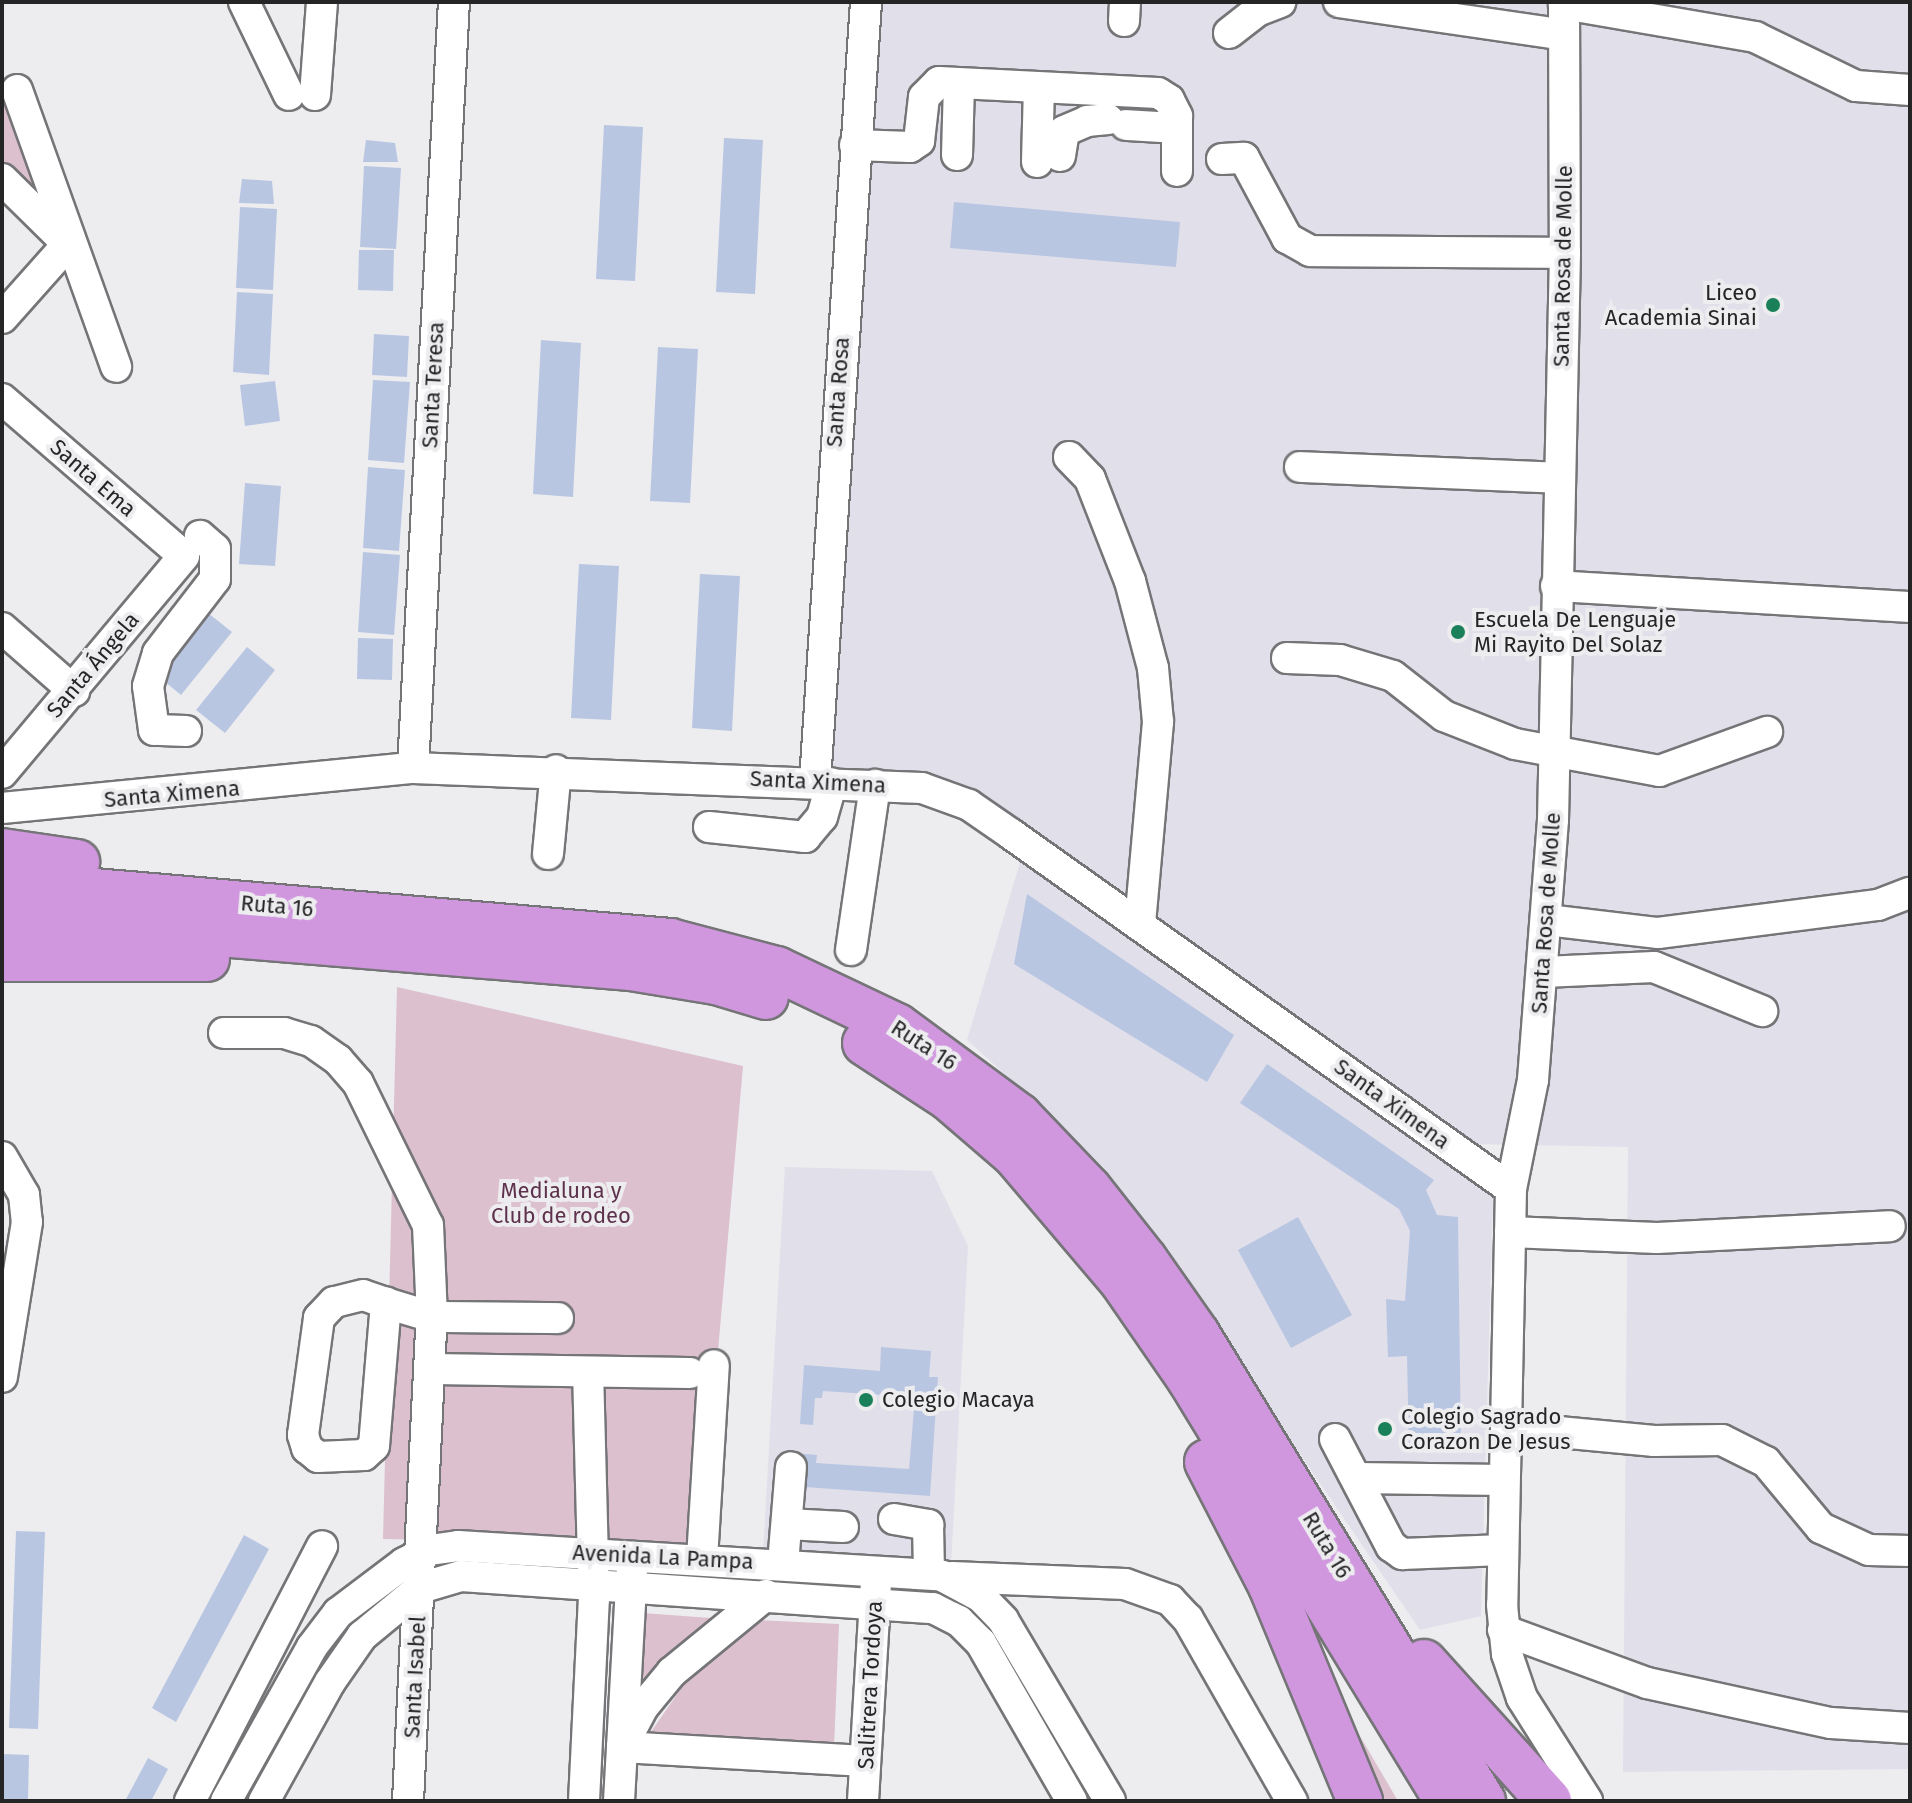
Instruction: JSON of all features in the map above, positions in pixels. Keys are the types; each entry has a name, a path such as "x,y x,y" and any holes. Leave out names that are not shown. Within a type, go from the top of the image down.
{"highway":[{"path":"2,851 586,933"},
{"name":"Ruta 16","path":"2,883 670,941 777,969 897,1026 980,1083 1055,1151 1127,1236 1197,1334 1483,1801"},
{"name":"Ruta 16","path":"2,916 631,968 757,994 881,1052 949,1098 1015,1155 1088,1237 1157,1329 1447,1801"},
{"path":"2,959 413,952"},
{"path":"1015,1155 1131,1331 1234,1511 1305,1663 1360,1801"},
{"path":"1293,1488 1422,1660 1549,1801"}],"street":[{"path":"244,2 302,95 322,2"},
{"name":"Santa Teresa","path":"413,768 454,2"},
{"name":"Santa Rosa","path":"709,827 805,837 822,817 855,145 866,2"},
{"path":"1229,33 1257,11 1280,2"},
{"path":"1339,2 1564,35"},
{"path":"1564,3 1755,37 1856,86 1910,90"},
{"name":"Santa Rosa de Molle","path":"1564,3 1565,253 1547,920 1533,1080 1511,1189 1503,1630 1522,1698 1587,1801"},
{"path":"957,155 959,84"},
{"path":"855,145 910,147 919,141 929,87 959,84 1039,88 1113,120"},
{"path":"1039,88 1048,159 1064,131 1087,121 1113,120 1158,93 1174,106 1177,171"},
{"path":"17,90 68,244 116,367"},
{"path":"1222,159 1244,158 1287,238 1310,251 1565,253"},
{"path":"2,179 68,244"},
{"path":"2,318 68,244"},
{"name":"Santa Ema","path":"2,399 192,546"},
{"path":"1069,457 1090,479 1130,581 1153,668 1158,722 1140,924"},
{"path":"1300,467 1560,478"},
{"path":"186,731 154,730 148,686 158,653 215,579 215,549 192,546"},
{"name":"Santa Ángela","path":"2,773 74,691 192,546"},
{"path":"1556,586 1910,607"},
{"path":"2,628 74,691"},
{"path":"1287,658 1340,660 1393,676 1444,716 1552,753 1659,771 1767,732"},
{"name":"Santa Ximena","path":"2,808 413,768 556,770 922,788 969,805 1511,1189"},
{"path":"548,854 556,770"},
{"path":"851,950 875,785"},
{"path":"1547,920 1658,933 1878,905 1910,893"},
{"path":"1544,972 1654,967 1762,1011"},
{"name":"Santa Isabel","path":"224,1033 258,1030 311,1041 338,1060 358,1083 428,1225 432,1369 408,1801"},
{"path":"2,1157 24,1195 27,1222 2,1377"},
{"path":"1510,1232 1657,1238 1890,1226"},
{"path":"386,1303 374,1446 364,1455 318,1457 307,1448 303,1435 319,1318 334,1302 363,1295 432,1317 558,1318"},
{"path":"432,1369 588,1375 702,1369 702,1559"},
{"path":"584,1801 594,1584 588,1375"},
{"path":"1506,1427 1654,1441 1722,1440 1766,1462 1821,1528 1869,1550 1910,1551"},
{"path":"1335,1439 1391,1546 1402,1554 1503,1550"},
{"path":"783,1564 791,1467"},
{"path":"1356,1478 1504,1480"},
{"path":"894,1519 928,1525 936,1575 1125,1584 1170,1600 1188,1619 1292,1801"},
{"path":"787,1524 843,1527"},
{"path":"190,1801 322,1546"},
{"name":"Avenida La Pampa","path":"226,1801 326,1628 369,1586 423,1553 458,1546 877,1569 936,1575 969,1589 1003,1620 1110,1801"},
{"path":"619,1801 633,1555"},
{"name":"Salitrera Tordoya","path":"863,1801 877,1569"},
{"name":"Avenida La Pampa","path":"264,1801 345,1658 379,1618 420,1588 461,1576 875,1601 933,1608 970,1631 1072,1801"},
{"path":"622,1747 643,1707 672,1672 766,1595"},
{"path":"1503,1630 1647,1683 1831,1723 1910,1728"},
{"path":"622,1747 865,1761"}],"shaded area":[{"path":"867,2 1910,2 1910,1769 1623,1772 1628,1147 1466,1144 945,792 822,769"},
{"name":"Colegio Sagrado Corazon De Jesus","path":"1021,859 1493,1197 1481,1616 1420,1630 1156,1243 1039,1105 967,1040"},
{"name":"Colegio Macaya","path":"785,1167 932,1171 968,1246 951,1566 763,1554"}],"green space":[{"path":"7,94 44,187 32,197 2,166 2,96"},
{"name":"Medialuna y Club de rodeo","path":"397,987 743,1066 701,1545 383,1539"},
{"path":"902,1586 939,1587 983,1612 1093,1801 1082,1801 982,1625 900,1595"},
{"path":"643,1613 711,1618 636,1691"},
{"path":"755,1620 839,1624 834,1748 646,1739 696,1667"},
{"path":"1360,1736 1398,1801 1384,1801"}],"building":[{"path":"604,125 643,127 635,281 596,279"},
{"path":"724,138 763,140 755,294 716,292"},
{"path":"366,140 395,143 398,162 363,162"},
{"path":"364,166 401,168 396,249 360,247"},
{"path":"242,179 272,181 274,204 239,203"},
{"path":"954,202 1180,222 1176,267 950,248"},
{"path":"240,207 277,209 273,290 236,288"},
{"path":"359,250 394,250 393,291 358,290"},
{"path":"237,292 273,294 269,375 233,372"},
{"path":"374,334 409,336 407,377 372,375"},
{"path":"541,340 581,343 573,497 533,494"},
{"path":"658,347 698,349 690,503 650,501"},
{"path":"373,380 410,382 404,463 368,460"},
{"path":"275,381 280,421 245,426 240,385"},
{"path":"368,467 405,470 399,551 363,548"},
{"path":"245,483 281,486 275,566 239,564"},
{"path":"363,552 400,555 394,635 358,632"},
{"path":"579,564 619,566 611,720 571,718"},
{"path":"700,574 740,576 732,731 692,728"},
{"path":"203,609 232,632 181,695 153,672"},
{"path":"358,638 393,639 392,680 357,679"},
{"path":"247,647 275,670 225,733 196,710"},
{"path":"1027,894 1234,1035 1207,1082 1014,964"},
{"path":"1267,1064 1434,1180 1426,1190 1437,1215 1458,1217 1461,1450 1409,1451 1407,1356 1388,1357 1386,1299 1405,1301 1410,1231 1399,1209 1240,1103"},
{"path":"1298,1217 1352,1315 1291,1348 1238,1250"},
{"path":"881,1347 931,1351 929,1377 938,1377 930,1496 791,1486 794,1453 817,1455 816,1463 909,1469 915,1397 823,1391 822,1398 815,1398 813,1425 800,1424 804,1365 880,1371"},
{"path":"16,1531 45,1532 38,1729 9,1728"},
{"path":"244,1535 269,1549 176,1722 152,1708"},
{"path":"2,1754 29,1755 28,1801 2,1801"},
{"path":"148,1758 168,1769 151,1801 125,1801"}],"place":[{"name":"Liceo Academia Sinai","path":"1773,305"},
{"name":"Escuela De Lenguaje Mi Rayito Del Solaz","path":"1458,632"},
{"name":"Colegio Macaya","path":"866,1400"},
{"name":"Colegio Sagrado Corazon De Jesus","path":"1385,1429"}]}
